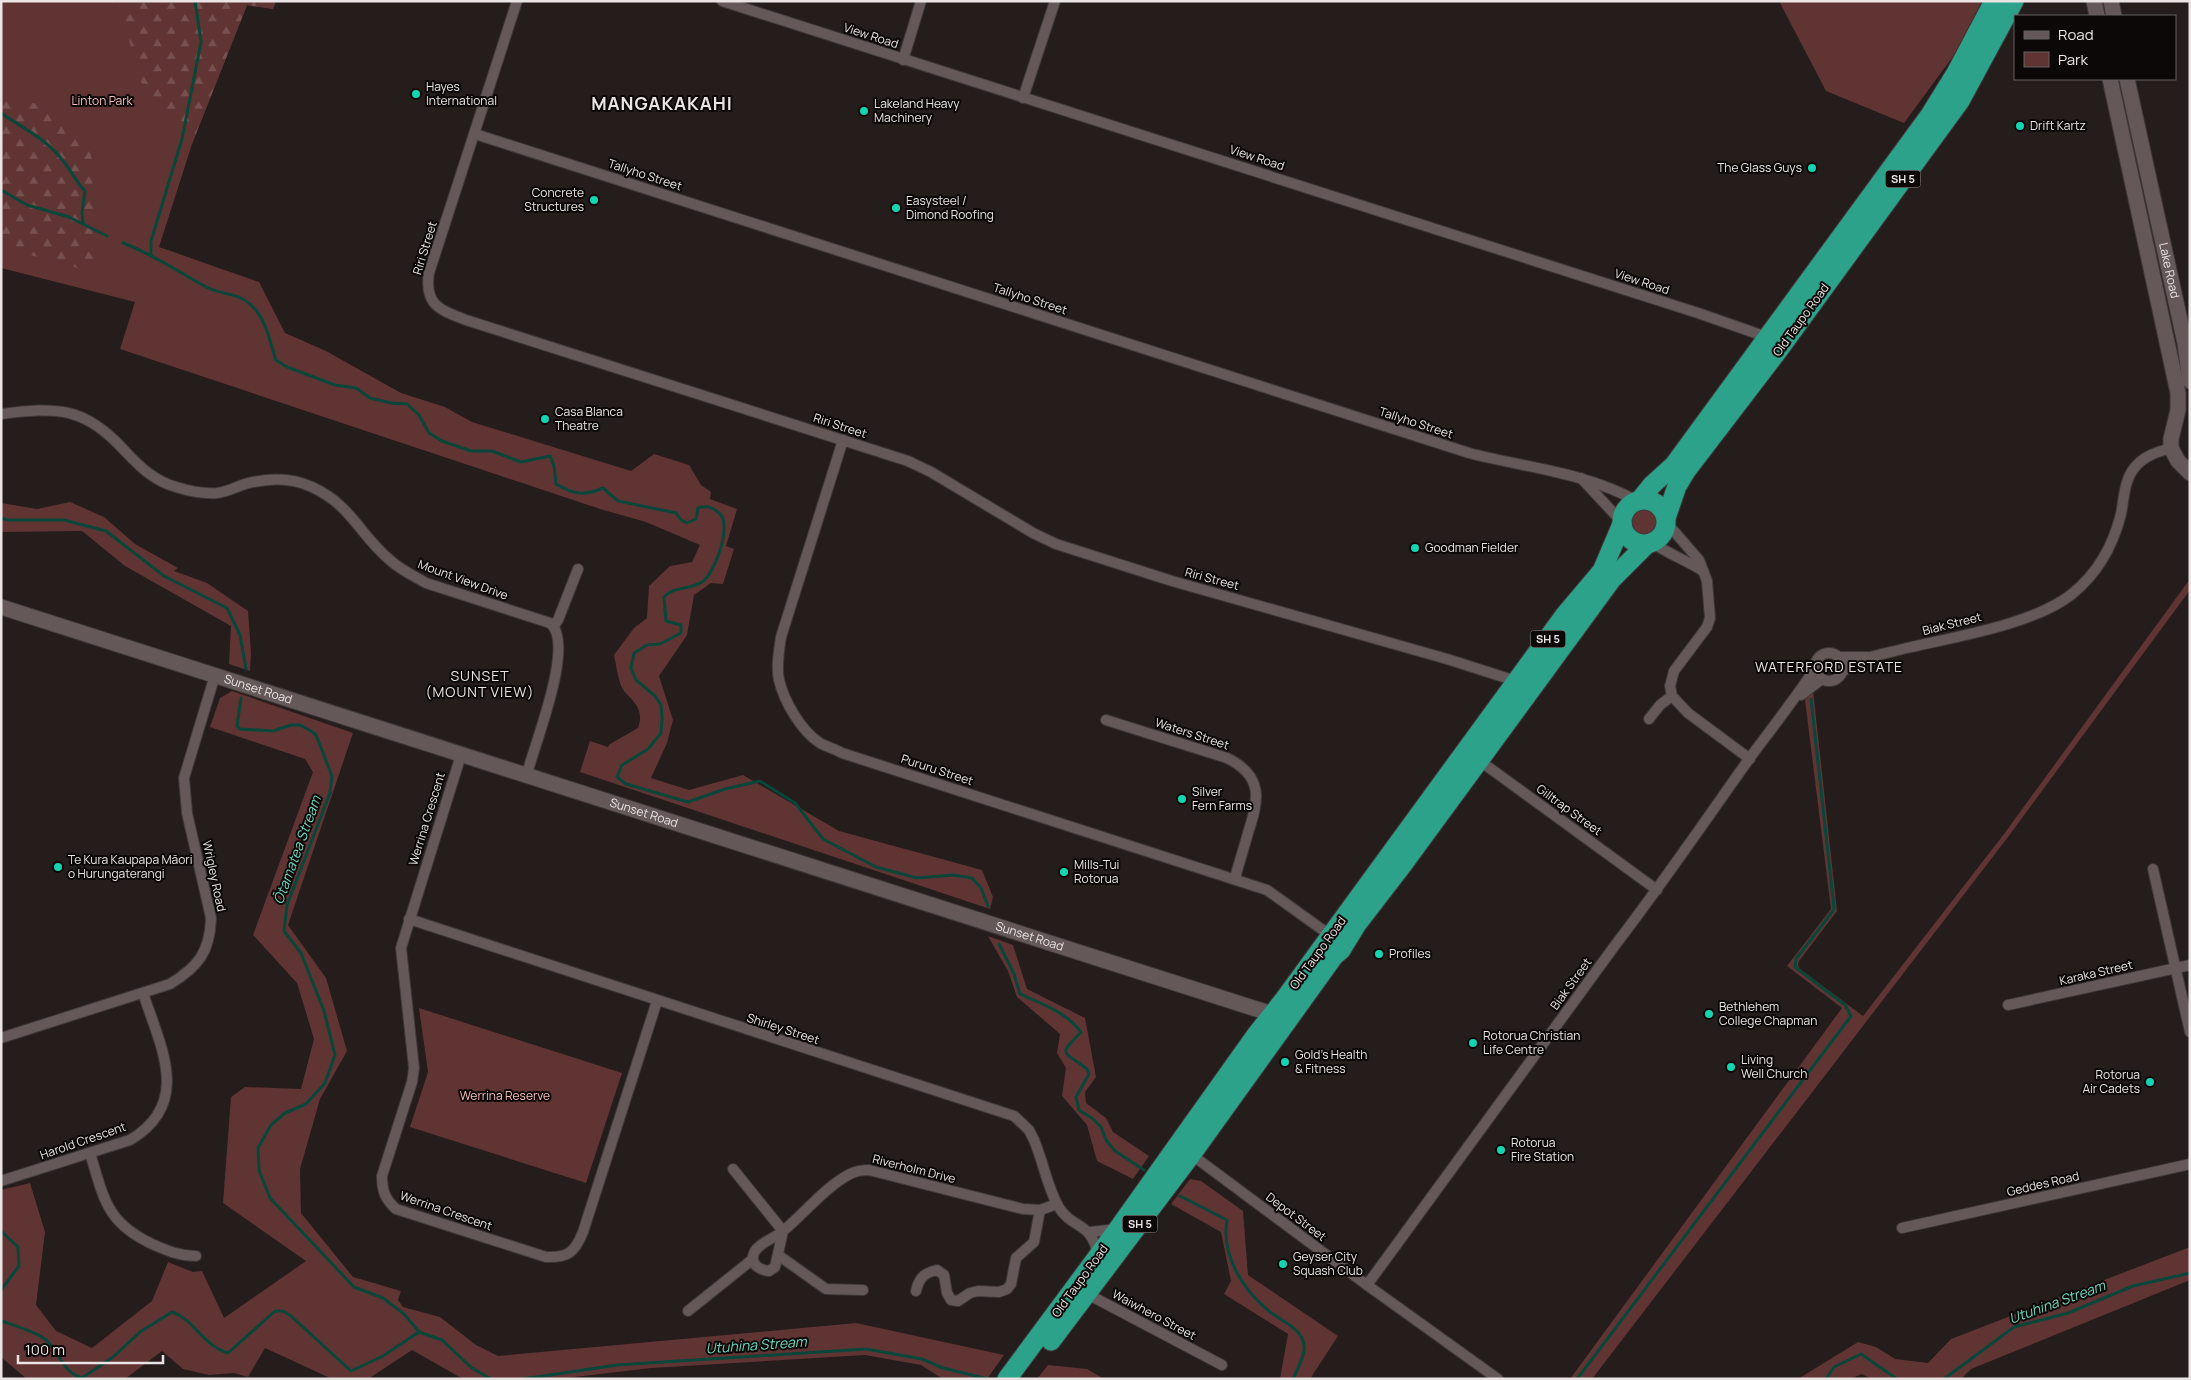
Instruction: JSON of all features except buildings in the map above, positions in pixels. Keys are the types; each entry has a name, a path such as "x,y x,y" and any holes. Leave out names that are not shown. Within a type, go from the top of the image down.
{"highway":[{"name":"Old Taupo Road","path":"1666,520 1677,486 1686,471 1890,169 1930,115 1956,73 1994,1"},
{"name":"Old Taupo Road","path":"1638,500 1674,465 1773,343 1946,121 1960,101 2014,1"},
{"name":"Old Taupo Road","path":"1946,121 1945,102 1956,73"},
{"name":"Old Taupo Road","path":"1890,169 1907,158 1934,124 1946,121"},
{"path":"1638,500 1650,500 1659,505 1666,520"},
{"name":"SH 5","path":"1622,523 1628,506 1638,500"},
{"name":"SH 5","path":"1649,543 1661,536 1666,520"},
{"name":"Old Taupo Road","path":"1524,684 1564,616 1602,571 1622,523"},
{"path":"1622,523 1623,530 1630,539 1649,543"},
{"name":"Old Taupo Road","path":"1007,1379 1025,1369 1524,684 1612,579 1649,543"},
{"name":"Old Taupo Road","path":"1083,1288 1099,1256 1118,1229 1185,1150"}],"main road":[{"path":"2094,1 2097,15"},
{"path":"2111,1 2114,15"},
{"name":"Lake Road","path":"2110,80 2178,393 2178,410 2173,430 2180,458"},
{"name":"Lake Road","path":"2127,80 2185,343 2190,381"},
{"name":"Lake Road","path":"2143,225 2146,208 2137,162 2145,161"},
{"path":"2173,430 2190,418"},
{"path":"2180,458 2190,473"},
{"name":"Sunset Road","path":"1,607 1250,1007 1278,1020"}],"street":[{"name":"Riri Street","path":"517,1 430,273 428,292 430,299 440,309 466,320 916,464 1033,533 1056,544 1172,581 1438,656 1524,684"},
{"name":"View Road","path":"722,1 753,6 902,60 1698,313 1773,343"},
{"path":"902,60 922,1"},
{"path":"1023,98 1055,1"},
{"name":"Tallyho Street","path":"475,134 1469,453 1500,461 1532,465 1580,478 1638,500"},
{"name":"Mount View Drive","path":"1,414 45,409 65,411 81,417 100,427 148,474 173,486 188,490 216,493 267,480 294,481 311,486 340,504 379,550 390,561 407,573 426,583 545,621 554,626"},
{"name":"Pururu Street","path":"842,440 781,638 778,659 779,679 787,702 804,727 820,743 842,752 1268,890 1338,940"},
{"name":"Biak Street","path":"1838,657 1867,656 1947,639 2041,613 2072,594 2099,567 2116,531 2130,474 2145,458 2180,458"},
{"path":"1580,478 1622,523"},
{"path":"1666,520 1699,560 1707,581 1710,618 1707,627 1674,671 1670,686 1672,696 1688,713 1750,758"},
{"path":"1649,543 1703,571"},
{"path":"526,774 551,697 556,673 559,644 557,631 554,626 578,569"},
{"path":"1824,654 1832,654 1842,662 1843,671 1834,680 1822,679 1817,673 1816,666 1818,659 1824,654"},
{"name":"Biak Street","path":"1843,671 1867,656"},
{"name":"Biak Street","path":"1367,1285 1657,890 1750,758 1796,698 1816,666"},
{"name":"Wrigley Road","path":"1,1038 170,984 190,970 205,951 210,933 211,918 187,813 184,778 215,675"},
{"name":"Biak Street","path":"1796,698 1822,679"},
{"path":"1649,719 1660,705 1672,696"},
{"name":"Waters Street","path":"1106,720 1227,758 1239,764 1248,772 1257,792 1256,808 1235,878"},
{"name":"Werrina Crescent","path":"461,755 409,919 401,954 414,1068 412,1082 382,1176 382,1188 387,1201 396,1209 546,1257 558,1258 569,1254 578,1244 583,1232 656,1001"},
{"name":"Gilltrap Street","path":"1472,755 1657,890"},
{"path":"2153,868 2190,1032"},
{"name":"Shirley Street","path":"409,919 1014,1116 1029,1130 1034,1140 1057,1204 1071,1220 1090,1232"},
{"name":"Karaka Street","path":"2008,1005 2190,965"},
{"name":"Harold Crescent","path":"1,1181 130,1140 144,1132 155,1120 164,1106 167,1090 167,1073 143,993"},
{"name":"Depot Street","path":"1185,1150 1498,1379"},
{"path":"90,1154 105,1201 110,1211 125,1228 134,1235 173,1254 196,1256"},
{"name":"Geddes Road","path":"1902,1228 2190,1164"},
{"path":"732,1169 783,1231 775,1267 770,1271 762,1270 755,1265 753,1259"},
{"name":"Riverholm Drive","path":"688,1311 753,1259 756,1251 783,1231 844,1178 856,1171 865,1170 1023,1209 1040,1210 1057,1204"},
{"path":"916,1291 918,1281 926,1272 937,1270 944,1275 947,1293 951,1300 958,1301 970,1293 978,1291 999,1292 1007,1289 1011,1284 1016,1258 1034,1242 1040,1210"},
{"path":"1099,1256 1090,1232 1118,1229"},
{"path":"778,1255 826,1290 863,1290"},
{"name":"Waiwhero Street","path":"1083,1288 1095,1298 1222,1365"}],"green space":[{"name":"Linton Park","path":"1,1 276,1 273,9 247,5 192,144 159,247 259,282 285,333 326,351 401,393 445,407 472,422 631,471 654,454 689,465 701,485 711,492 710,499 737,509 726,546 734,549 723,584 711,583 694,595 687,635 659,676 673,720 667,743 651,778 689,790 743,775 839,831 982,870 993,897 990,909 580,772 590,741 608,747 638,728 640,713 634,702 622,688 614,655 634,628 647,618 649,586 670,566 692,562 700,545 646,522 600,509 120,349 135,302 1,268"},
{"path":"118,1 276,1 273,9 247,5 192,144 141,82"},
{"path":"1779,1 1982,1 1954,55 1904,123 1826,91"},
{"path":"1,100 53,105 91,151 96,273 1,247"},
{"path":"70,502 104,517 135,544 178,568 174,571 207,583 248,611 251,653 250,671 229,664 231,626 125,566 82,531 1,532 1,503 37,509"},
{"path":"1643,504 1655,509 1660,521 1655,533 1643,538 1631,533 1626,521 1631,509"},
{"path":"2190,579 2190,590 2008,837 1592,1379 1570,1379 1842,1008 1787,966 1831,909 1805,700 1813,690 1837,911 1799,961 1798,965 1800,969 1863,1016 2004,834"},
{"path":"232,691 353,733 288,925 326,978 347,1051 320,1099 300,1169 301,1213 353,1277 401,1291 398,1300 403,1307 440,1317 476,1345 498,1356 856,1323 1004,1355 987,1379 943,1379 921,1365 865,1355 651,1368 558,1379 463,1379 412,1350 368,1379 332,1379 265,1348 248,1377 234,1373 209,1375 183,1369 162,1351 125,1379 27,1379 1,1357 1,1190 30,1183 45,1232 36,1305 56,1331 92,1348 152,1301 168,1262 193,1272 202,1271 224,1318 306,1261 223,1203 231,1097 245,1087 301,1089 314,1039 297,983 253,935 313,772 305,759 210,727 220,698"},
{"path":"988,936 1013,945 1027,989 1085,1018 1096,1077 1085,1092 1086,1103 1106,1118 1113,1132 1149,1156 1133,1179 1097,1161 1087,1125 1062,1096 1066,1068 1057,1053 1060,1034 1017,997 1008,971"},
{"name":"Werrina Reserve","path":"419,1008 622,1073 586,1183 410,1127 428,1072"},
{"path":"1190,1179 1201,1181 1243,1211 1248,1275 1338,1336 1310,1379 1280,1379 1288,1334 1224,1294 1231,1281 1221,1232 1171,1204"},
{"path":"2190,1247 2190,1280 1971,1369 1961,1379 1871,1379 1862,1374 1849,1379 1798,1379 1858,1342 1876,1347 1895,1359 1928,1363 1951,1339"},
{"path":"1048,1365 1087,1369 1104,1379 1037,1379"}],"waterway":[{"path":"151,256 151,241 182,139 201,42 195,1"},
{"path":"1,113 51,147 67,166 85,191 82,212 83,224"},
{"path":"1,190 27,205 69,217 107,236"},
{"path":"123,243 156,258 208,288 246,301 261,317 276,360 287,367 335,385 356,388 370,398 391,403 407,404 419,415 429,433 442,441 471,451 492,451 521,462 550,456 554,466 556,484 563,488 580,493 603,488 618,501 676,513 681,520 687,523 696,519 698,508 701,507 712,508 719,513 723,519 724,527 721,548 707,577 702,582 672,591 664,597 666,621 681,625 681,633 660,644 647,645 634,653 631,668 636,680 655,696 661,705 661,733 648,749 622,765 617,777 626,784 688,802 725,789 760,781 795,803 823,839 876,867 917,878 953,875 972,878 981,888 988,906"},
{"name":"Ōtamatea Stream","path":"1,518 7,520 64,520 106,531 164,576 227,608 240,635 246,669"},
{"name":"Ōtamatea Stream","path":"241,698 237,726 240,729 273,731 291,725 300,725 316,735 332,776 330,793 287,905 284,931 301,953 324,1011 335,1055 325,1083 306,1104 285,1113 271,1125 258,1148 259,1170 270,1198 354,1287 383,1298 404,1314 419,1332"},
{"path":"1577,1379 1851,1016 1845,1005 1795,967 1796,959 1834,908 1811,699"},
{"path":"999,944 1014,974 1020,994 1061,1014 1069,1019 1081,1032 1066,1049 1068,1055 1087,1069 1089,1074 1076,1097 1079,1110 1101,1127 1106,1140 1115,1151 1144,1170"},
{"path":"1180,1196 1227,1220 1227,1246 1236,1271 1243,1283 1270,1312 1298,1332 1304,1343 1304,1350 1300,1365 1293,1379"},
{"name":"Utuhina Stream","path":"1,1231 18,1247 19,1266 1,1290"},
{"name":"Utuhina Stream","path":"1944,1379 2014,1327 2068,1313 2133,1286 2190,1273"},
{"name":"Utuhina Stream","path":"1,1321 45,1339 65,1366 75,1375 82,1378 113,1357 140,1332 172,1312 187,1321 205,1339 228,1353 275,1311 283,1311 291,1316 351,1371 383,1356 419,1332 442,1340 472,1368 491,1379"},
{"name":"Utuhina Stream","path":"523,1379 617,1365 866,1349 922,1359 943,1368 988,1379"},
{"name":"Utuhina Stream","path":"1826,1379 1834,1367 1861,1354 1897,1379"}],"place":[{"name":"Hayes International","path":"416,94"},
{"name":"Lakeland Heavy Machinery","path":"864,111"},
{"name":"Drift Kartz","path":"2020,126"},
{"name":"The Glass Guys","path":"1812,168"},
{"name":"Concrete Structures","path":"594,200"},
{"name":"Easysteel / Dimond Roofing","path":"896,208"},
{"name":"Casa Blanca Theatre","path":"545,419"},
{"name":"Goodman Fielder","path":"1415,548"},
{"name":"Silver Fern Farms","path":"1182,799"},
{"name":"Te Kura Kaupapa Māori o Hurungaterangi","path":"58,867"},
{"name":"Mills-Tui Rotorua","path":"1064,872"},
{"name":"Profiles","path":"1379,954"},
{"name":"Bethlehem College Chapman","path":"1709,1014"},
{"name":"Rotorua Christian Life Centre","path":"1473,1043"},
{"name":"Gold's Health & Fitness","path":"1285,1062"},
{"name":"Living Well Church","path":"1731,1067"},
{"name":"Rotorua Air Cadets","path":"2150,1082"},
{"name":"Rotorua Fire Station","path":"1501,1150"},
{"name":"Geyser City Squash Club","path":"1283,1264"}],"district":[{"name":"MANGAKAKAHI","path":"662,104"},
{"name":"WATERFORD ESTATE","path":"1829,667"},
{"name":"SUNSET (MOUNT VIEW)","path":"480,684"}]}
